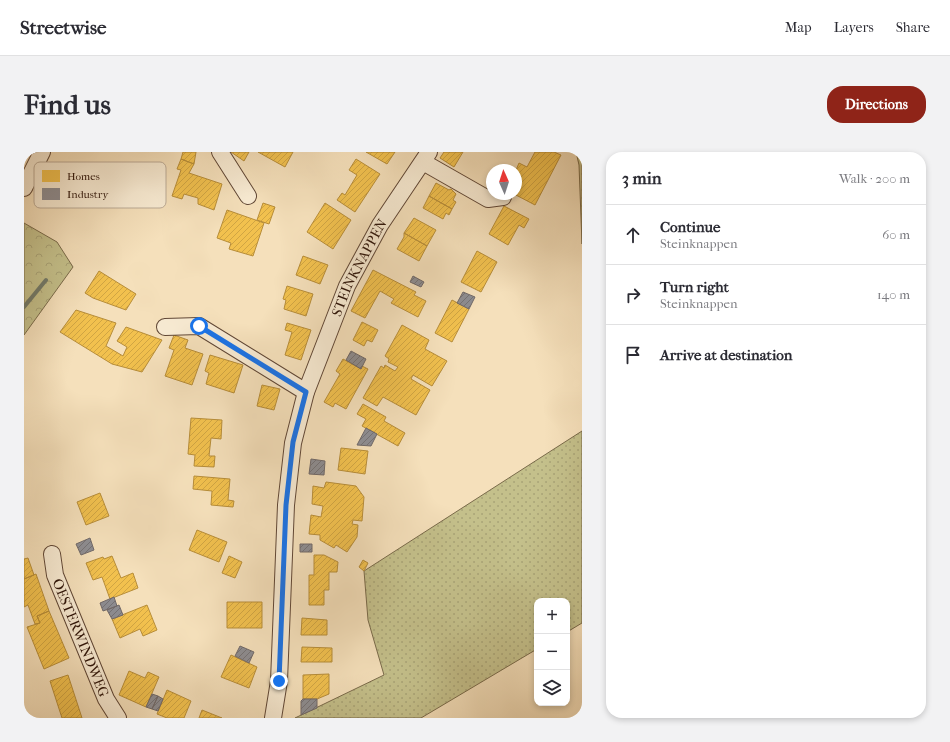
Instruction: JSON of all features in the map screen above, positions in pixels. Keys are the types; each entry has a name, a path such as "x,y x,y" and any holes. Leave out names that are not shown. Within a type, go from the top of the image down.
{"street":[{"path":"37,162 42,152"},
{"path":"220,152 248,196"},
{"path":"426,157 486,198"},
{"name":"STEINKNAPPEN","path":"273,718 279,681 286,505 293,442 306,392 347,286 380,226 426,157"},
{"path":"24,188 34,168"},
{"path":"165,327 199,326 306,392"},
{"name":"OESTERWINDWEG","path":"52,554 55,575 106,699 118,718"}],"green space":[{"path":"576,152 582,152 582,244 579,165"},
{"path":"24,223 57,242 73,267 24,335"},
{"path":"582,431 582,623 570,630 570,598 534,598 534,651 421,718 295,718 384,675 368,620 364,571"}],"building: Homes":[{"path":"183,152 196,152 194,164 181,159"},
{"path":"231,152 249,152 244,161"},
{"path":"258,152 293,152 285,167"},
{"path":"366,152 395,152 387,164"},
{"path":"444,152 463,152 454,167 440,158"},
{"path":"535,152 554,152 561,155 535,205 522,198 522,164 527,167"},
{"path":"181,159 194,164 189,173 222,184 214,210 198,204 198,198 184,194 182,199 172,196 181,170 177,169"},
{"path":"356,159 380,174 355,212 337,200 342,193 345,195 357,175 349,170"},
{"path":"436,183 449,190 451,189 456,194 453,200 456,202 452,209 429,196"},
{"path":"429,196 452,209 449,215 446,213 443,219 423,208"},
{"path":"263,203 275,207 269,224 257,220"},
{"path":"325,203 351,220 333,249 307,232"},
{"path":"504,206 529,219 524,228 519,225 508,245 489,234"},
{"path":"227,210 264,223 253,256 229,249 231,243 217,238"},
{"path":"414,218 436,230 427,246 404,233"},
{"path":"404,233 427,246 419,261 397,249 404,237"},
{"path":"477,251 497,262 481,292 461,282"},
{"path":"303,256 328,265 320,284 296,275"},
{"path":"373,270 416,292 414,295 426,301 418,317 391,303 394,299 380,291 365,318 351,311"},
{"path":"99,271 136,294 126,310 93,298 85,293"},
{"path":"287,286 313,294 306,316 284,309 286,300 283,299"},
{"path":"452,300 469,309 452,342 435,333"},
{"path":"76,310 116,323 106,346 123,356 127,347 117,341 126,327 162,340 142,372 112,364 60,332"},
{"path":"362,322 378,330 372,342 367,340 364,346 353,340"},
{"path":"287,323 311,330 301,360 285,355 292,332 285,330"},
{"path":"402,325 429,340 425,349 447,361 432,386 413,375 411,379 430,390 416,415 383,397 377,406 363,398 381,366 384,368 385,365 395,371 398,367 388,362 389,359 385,356"},
{"path":"174,335 188,340 185,348 203,354 192,385 165,376 174,350 169,348"},
{"path":"210,355 243,365 234,393 206,384 209,373 205,371"},
{"path":"343,359 361,369 362,366 368,369 346,409 335,403 333,407 324,402 340,374 336,371"},
{"path":"262,385 280,389 274,410 257,406"},
{"path":"363,404 386,417 384,421 405,433 398,446 362,426 366,419 357,414"},
{"path":"191,418 222,420 221,439 211,438 209,456 215,456 214,467 194,466 195,455 188,454"},
{"path":"341,448 368,451 365,474 338,470"},
{"path":"194,476 230,479 228,500 234,501 233,507 211,505 212,491 193,489"},
{"path":"326,482 356,486 364,497 362,521 353,520 352,524 358,525 357,537 347,552 336,545 334,548 320,540 320,535 309,534 311,515 321,517 323,506 312,504 313,486 324,488"},
{"path":"100,493 109,516 86,525 77,502"},
{"path":"197,530 227,542 219,562 189,550"},
{"path":"314,555 324,555 338,562 337,572 329,572 329,590 324,590 324,605 309,605 309,575 314,575"},
{"path":"112,556 121,578 133,573 138,588 110,599 102,577 93,580 86,563 103,557 104,559"},
{"path":"229,556 242,562 235,578 222,573"},
{"path":"28,558 34,575 24,579 24,559"},
{"path":"363,560 368,563 364,571 359,567"},
{"path":"36,574 49,611 37,616 40,623 35,624 28,605 24,607 24,579"},
{"path":"227,602 262,602 262,628 227,628"},
{"path":"147,605 157,630 143,636 140,629 120,638 112,619"},
{"path":"49,611 69,658 44,669 27,627 40,623 37,616"},
{"path":"302,618 327,620 327,635 301,635"},
{"path":"302,647 332,648 332,662 301,662"},
{"path":"231,655 257,667 249,688 221,677"},
{"path":"129,671 145,678 148,672 159,677 146,707 119,695"},
{"path":"329,674 329,694 317,699 303,699 303,675"},
{"path":"68,675 82,718 62,718 50,681"},
{"path":"167,690 191,701 184,718 167,718 157,714"},
{"path":"202,710 222,718 199,718"}],"building: Industry":[{"path":"413,276 424,282 421,287 410,282"},
{"path":"463,292 475,297 469,309 457,303"},
{"path":"351,351 366,359 361,369 346,360"},
{"path":"366,428 377,434 371,446 357,445"},
{"path":"311,459 325,461 324,475 309,474"},
{"path":"90,538 94,550 81,555 76,544"},
{"path":"300,544 312,544 312,552 300,552"},
{"path":"114,597 117,606 103,611 100,603"},
{"path":"119,605 123,615 112,619 107,610"},
{"path":"240,646 254,652 249,663 235,656"},
{"path":"152,694 158,696 152,709 146,707"},
{"path":"158,696 163,699 158,711 152,709"},
{"path":"303,699 317,699 317,708 301,715 301,701"}],"waterway":[{"path":"24,307 46,280"}],"route":[{"path":"199,326 306,392 293,442 286,505 283,613 279,681"}]}
